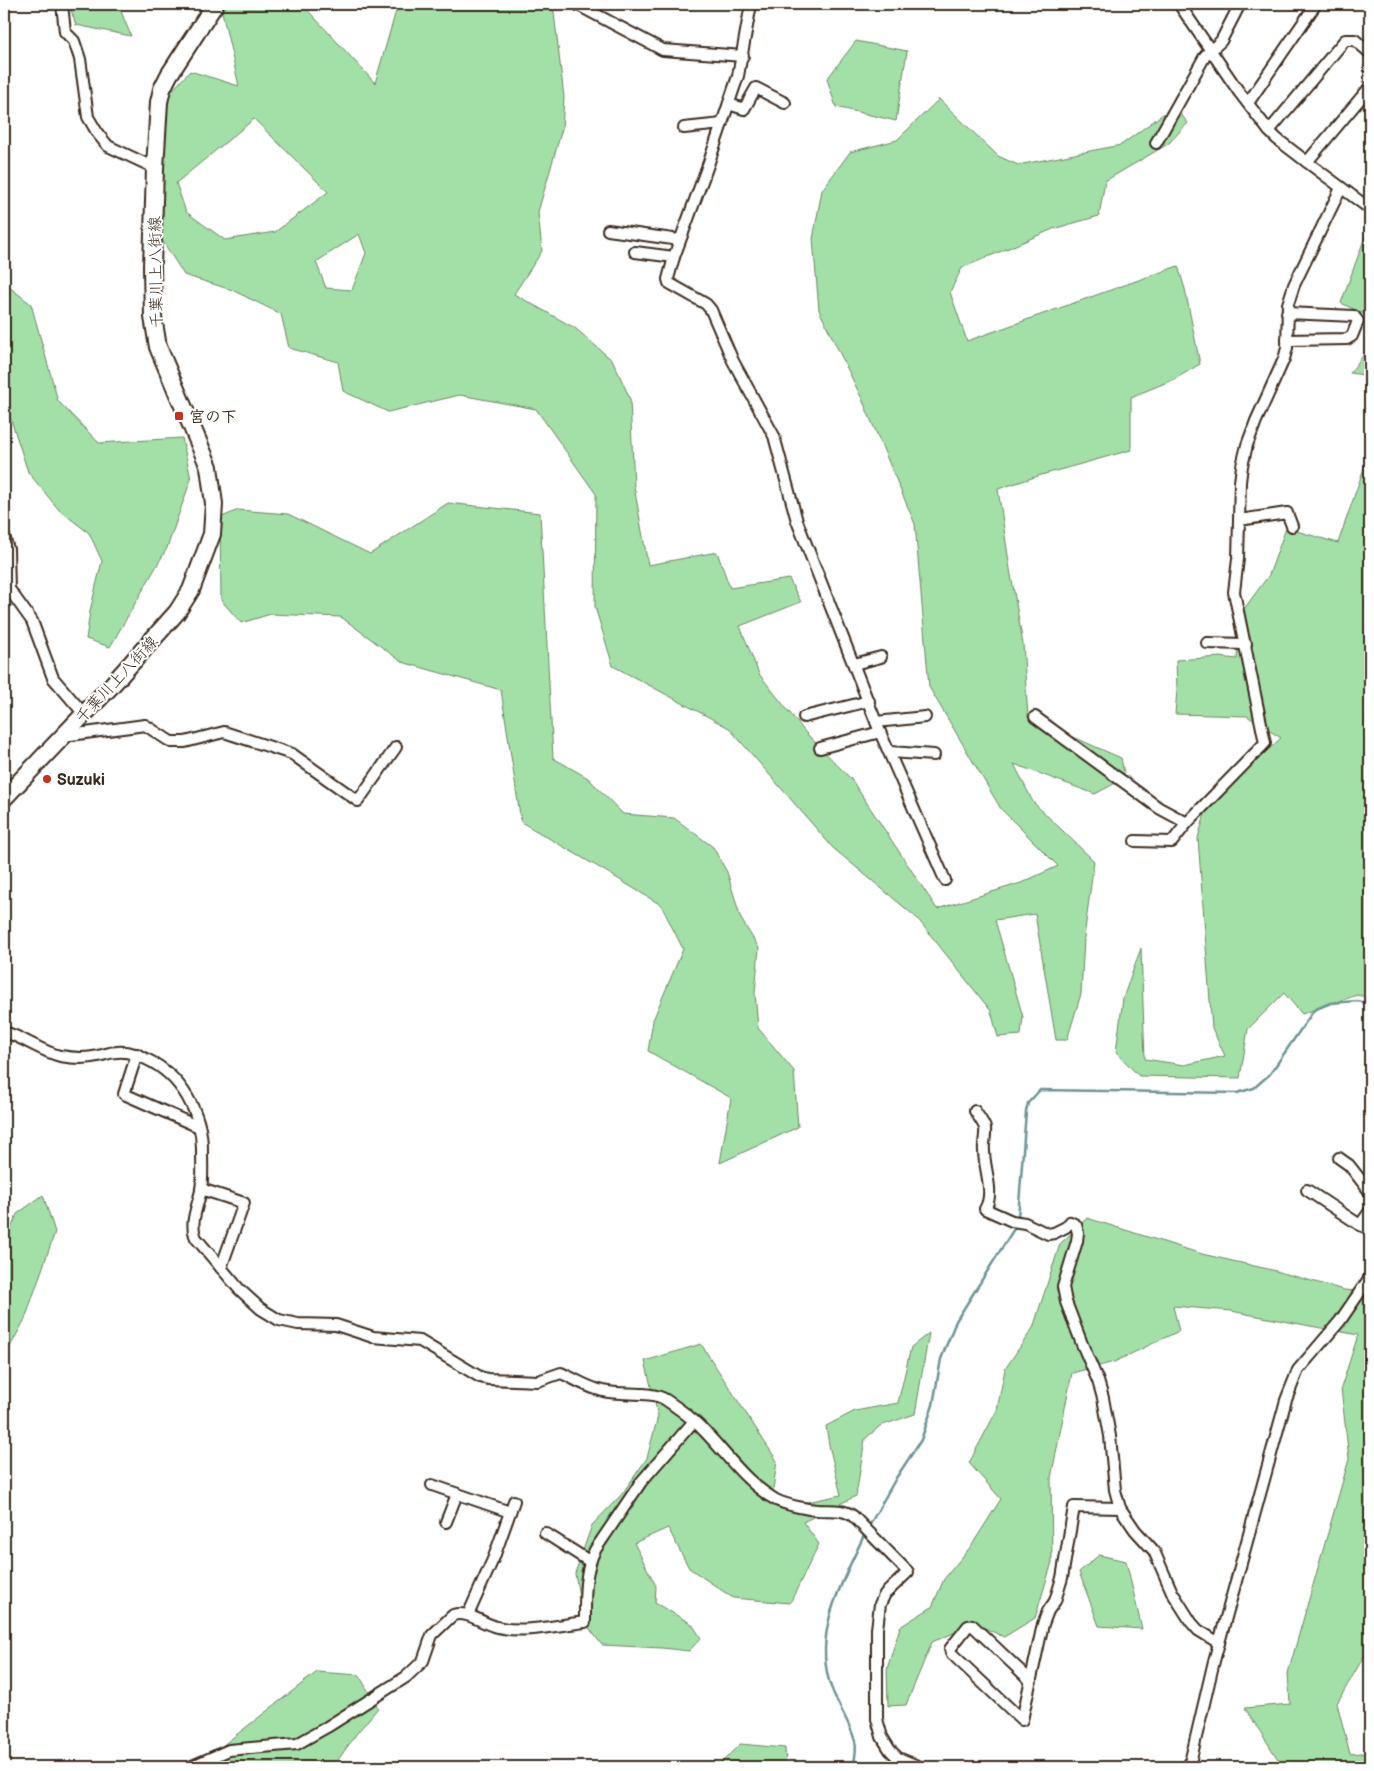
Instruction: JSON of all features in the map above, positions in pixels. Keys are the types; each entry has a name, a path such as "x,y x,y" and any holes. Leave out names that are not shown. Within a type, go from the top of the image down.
{"main road":[{"name":"千葉川上八街線","path":"4,798 177,612 191,590 212,534 214,504 208,467 158,347 153,317 152,268 154,168 159,102 168,75 215,4"}],"street":[{"path":"62,4 65,32 74,41 80,59 88,117 108,146 154,168"},
{"path":"751,4 743,56 722,124 674,256 668,279 669,283 702,301 711,310 733,361 774,436 797,520 880,732 945,880"},
{"path":"1179,4 1269,130 1278,139 1370,209"},
{"path":"1156,143 1205,56 1221,41 1240,4"},
{"path":"1248,103 1316,4"},
{"path":"578,5 663,50 743,56"},
{"path":"1269,130 1345,40 1356,40 1370,53"},
{"path":"728,104 744,109 756,88 785,102"},
{"path":"1308,162 1370,88"},
{"path":"684,128 722,124"},
{"path":"1135,841 1172,842 1265,743 1234,592 1238,559 1240,482 1246,445 1284,360 1287,340 1288,304 1294,285 1341,188"},
{"path":"608,230 680,240"},
{"path":"635,252 674,256"},
{"path":"1287,313 1354,316 1358,321 1352,336 1347,339 1287,340"},
{"path":"1239,520 1287,513 1292,526"},
{"path":"4,536 8,549 9,589 32,621 53,678 84,714"},
{"path":"1207,643 1246,644"},
{"path":"854,664 881,657"},
{"path":"804,717 869,701"},
{"path":"876,722 925,717"},
{"path":"1035,717 1159,808 1188,823"},
{"path":"63,736 145,725 171,742 185,742 224,732 292,754 358,801 396,747"},
{"path":"820,748 880,732"},
{"path":"890,752 934,755"},
{"path":"4,1032 60,1056 95,1057 117,1051 137,1054 162,1068 176,1082 194,1111 202,1147 201,1188 192,1230 198,1242 239,1289 261,1309 279,1320 298,1324 336,1325 373,1336 420,1341 480,1377 488,1379 538,1381 561,1373 591,1388 604,1392 631,1395 652,1394 665,1399 694,1421 748,1478 777,1500 805,1508 843,1510 854,1516 908,1572 885,1594 880,1604 876,1629 877,1719 882,1737 890,1750 898,1758 920,1767"},
{"path":"137,1054 124,1094 199,1127"},
{"path":"975,1111 985,1129 984,1152 989,1195 988,1204 985,1209 1012,1221 1025,1223 1048,1234 1066,1227 1070,1222 1076,1225 1077,1241 1063,1287 1066,1302 1103,1398 1110,1436 1115,1490 1120,1508 1135,1530 1154,1551 1172,1592 1191,1622 1198,1630 1218,1643"},
{"path":"1339,1158 1349,1165 1370,1192"},
{"path":"201,1188 244,1203 220,1268"},
{"path":"1307,1190 1365,1227 1370,1211"},
{"path":"1189,1767 1218,1643 1277,1430 1292,1383 1303,1363 1340,1321 1370,1277"},
{"path":"190,1767 229,1750 298,1744 406,1677 423,1661 432,1635 453,1614 468,1615 497,1627 515,1629 585,1622 586,1583 589,1561 603,1536 641,1482 694,1421"},
{"path":"432,1485 510,1512"},
{"path":"446,1522 457,1494"},
{"path":"468,1615 494,1557 514,1501"},
{"path":"1031,1681 972,1625 968,1626 950,1649 951,1653 1022,1720 1031,1681 1043,1624 1062,1578 1074,1507 1120,1508"},
{"path":"545,1533 589,1561"}],"green space":[{"path":"69,4 118,4 131,36 76,25"},
{"path":"227,4 302,4 375,83 398,4 553,4 564,97 562,129 538,212 542,251 514,294 575,328 613,361 630,399 634,486 648,565 717,552 730,588 789,579 801,602 740,626 759,674 805,732 851,779 937,909 1021,883 1058,866 1001,809 929,687 915,524 862,399 819,310 813,239 822,190 850,152 897,140 939,99 998,156 1018,165 1121,145 1174,106 1188,123 1168,144 1105,181 1099,216 1053,229 962,268 950,292 967,341 1178,266 1185,289 1200,364 1175,379 1131,397 1131,450 998,489 1023,644 1028,717 1121,758 1125,778 1095,794 1014,764 1033,802 1094,861 1084,938 1081,994 1067,1040 1056,1040 1035,914 995,920 1023,1017 1021,1035 998,1037 991,1011 917,918 833,848 729,728 613,666 595,607 596,494 536,409 460,395 388,412 343,391 338,362 289,348 281,314 232,290 184,275 162,240 163,166 149,116 190,71 239,86 222,12","holes":["254,119 328,192 275,232 225,240 186,212 176,183","359,234 366,253 352,290 326,288 316,262"]},
{"path":"856,41 907,51 896,121 836,107 827,79"},
{"path":"1369,226 1370,376 1350,373 1364,354 1368,316 1341,303"},
{"path":"4,283 31,304 58,401 99,443 182,438 191,479 167,548 110,647 86,639 90,611 102,561 89,533 59,510 28,472 4,398"},
{"path":"1365,465 1370,467 1370,998 1357,995 1302,1014 1284,993 1248,1029 1240,1078 1139,1076 1116,1052 1123,998 1141,948 1145,1059 1184,1065 1225,1056 1212,1028 1198,838 1207,807 1281,738 1247,716 1175,714 1177,690 1176,660 1220,657 1237,659 1241,613 1269,575 1286,528 1338,543"},
{"path":"448,503 540,513 553,758 588,778 623,814 674,818 713,847 727,872 741,919 759,948 755,993 758,1028 794,1071 798,1127 720,1163 731,1098 648,1051 653,1020 683,949 661,905 521,822 501,690 402,662 341,617 271,614 241,623 221,600 220,518 238,510 288,514 370,554"},
{"path":"43,1195 55,1232 25,1319 4,1358 4,1246 17,1214"},
{"path":"1087,1218 1202,1254 1272,1270 1344,1290 1370,1292 1370,1646 1337,1703 1350,1754 1370,1752 1370,1767 1283,1767 1245,1708 1290,1704 1288,1673 1349,1459 1341,1388 1358,1335 1231,1311 1173,1306 1179,1331 1114,1362 1072,1373 1051,1478 1052,1562 1035,1618 1004,1637 976,1624 932,1642 906,1705 888,1706 887,1669 900,1627 932,1607 944,1579 972,1545 1001,1499 969,1463 997,1410 1005,1369 1033,1328 1060,1244"},
{"path":"929,1333 915,1414 880,1426 865,1439 856,1496 803,1522 819,1544 790,1603 733,1598 689,1568 668,1528 634,1543 656,1586 655,1603 692,1624 701,1638 689,1651 602,1645 583,1620 575,1573 592,1525 622,1494 647,1458 658,1416 645,1361 701,1344 777,1461 771,1505 807,1502 841,1495 826,1426 855,1411 898,1403 911,1347"},
{"path":"1099,1555 1126,1561 1142,1629 1099,1626 1079,1572"},
{"path":"317,1672 359,1675 378,1708 357,1733 333,1767 195,1767"},
{"path":"740,1744 785,1748 786,1767 717,1767"}],"waterway":[{"path":"1018,1218 1026,1111 1028,1103 1040,1090 1237,1093 1254,1088 1270,1074 1314,1010 1330,1003 1358,1001 1370,1004"},
{"path":"868,1528 896,1478 921,1440 933,1405 941,1359 956,1321 1017,1224"},
{"path":"853,1767 856,1751 855,1741 829,1681 825,1661 825,1642 828,1623 840,1586 865,1533"}],"place":[{"name":"宮の下","path":"179,416"},
{"name":"Suzuki","path":"47,779"}]}
